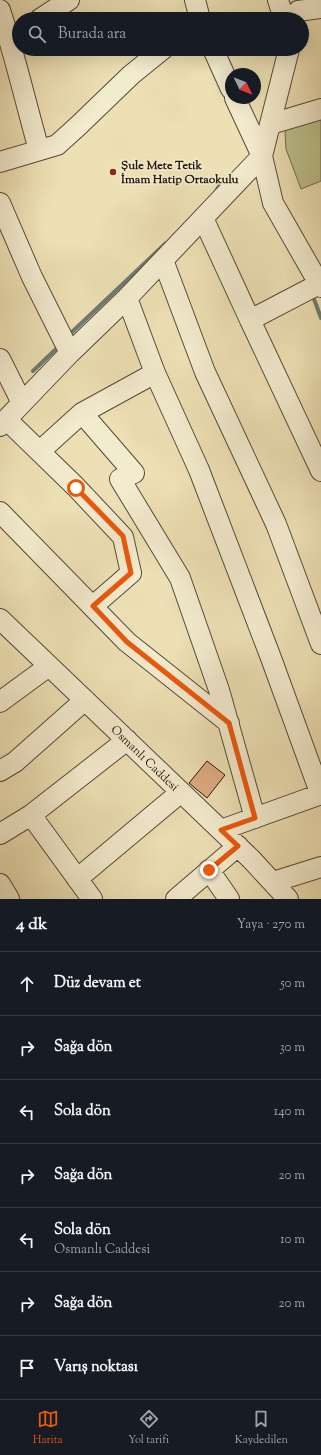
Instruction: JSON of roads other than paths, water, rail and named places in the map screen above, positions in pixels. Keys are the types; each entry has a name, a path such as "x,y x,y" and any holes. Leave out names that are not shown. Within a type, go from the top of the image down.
{"street":[{"path":"51,12 69,0"},
{"path":"195,0 198,12"},
{"path":"278,0 295,12 321,8"},
{"path":"0,10 10,38"},
{"path":"14,56 24,100 39,150"},
{"path":"1,160 57,144 77,128 131,75 154,56"},
{"path":"216,56 225,76"},
{"path":"93,606 131,573 123,536 40,451 3,423 22,402 127,298 262,156 287,56"},
{"path":"238,104 262,156 273,203 320,285 250,320"},
{"path":"271,124 321,109"},
{"path":"0,203 32,277 70,354"},
{"path":"203,218 321,470"},
{"path":"163,260 206,372 276,524 321,644"},
{"path":"127,298 155,373 199,470 321,794 221,830"},
{"path":"0,359 22,402"},
{"path":"40,451 82,413 155,373"},
{"path":"82,413 134,473 120,479 180,578 219,690 255,818"},
{"path":"0,512 127,642 229,723"},
{"name":"Osmanlı Caddesi","path":"0,619 238,846 288,899"},
{"path":"0,702 49,666"},
{"path":"0,771 15,762 85,700"},
{"path":"0,834 31,815 126,740"},
{"path":"77,879 181,792"},
{"path":"31,815 92,899"},
{"path":"176,899 238,846"},
{"path":"272,882 321,867"},
{"path":"209,870 230,899"},
{"path":"0,884 9,899"}],"waterway":[{"path":"216,191 223,180"},
{"path":"72,332 166,243"},
{"path":"314,299 321,318"},
{"path":"33,371 56,349"}],"place":[{"name":"Şule Mete Tetik İmam Hatip Ortaokulu","path":"113,172"}]}
